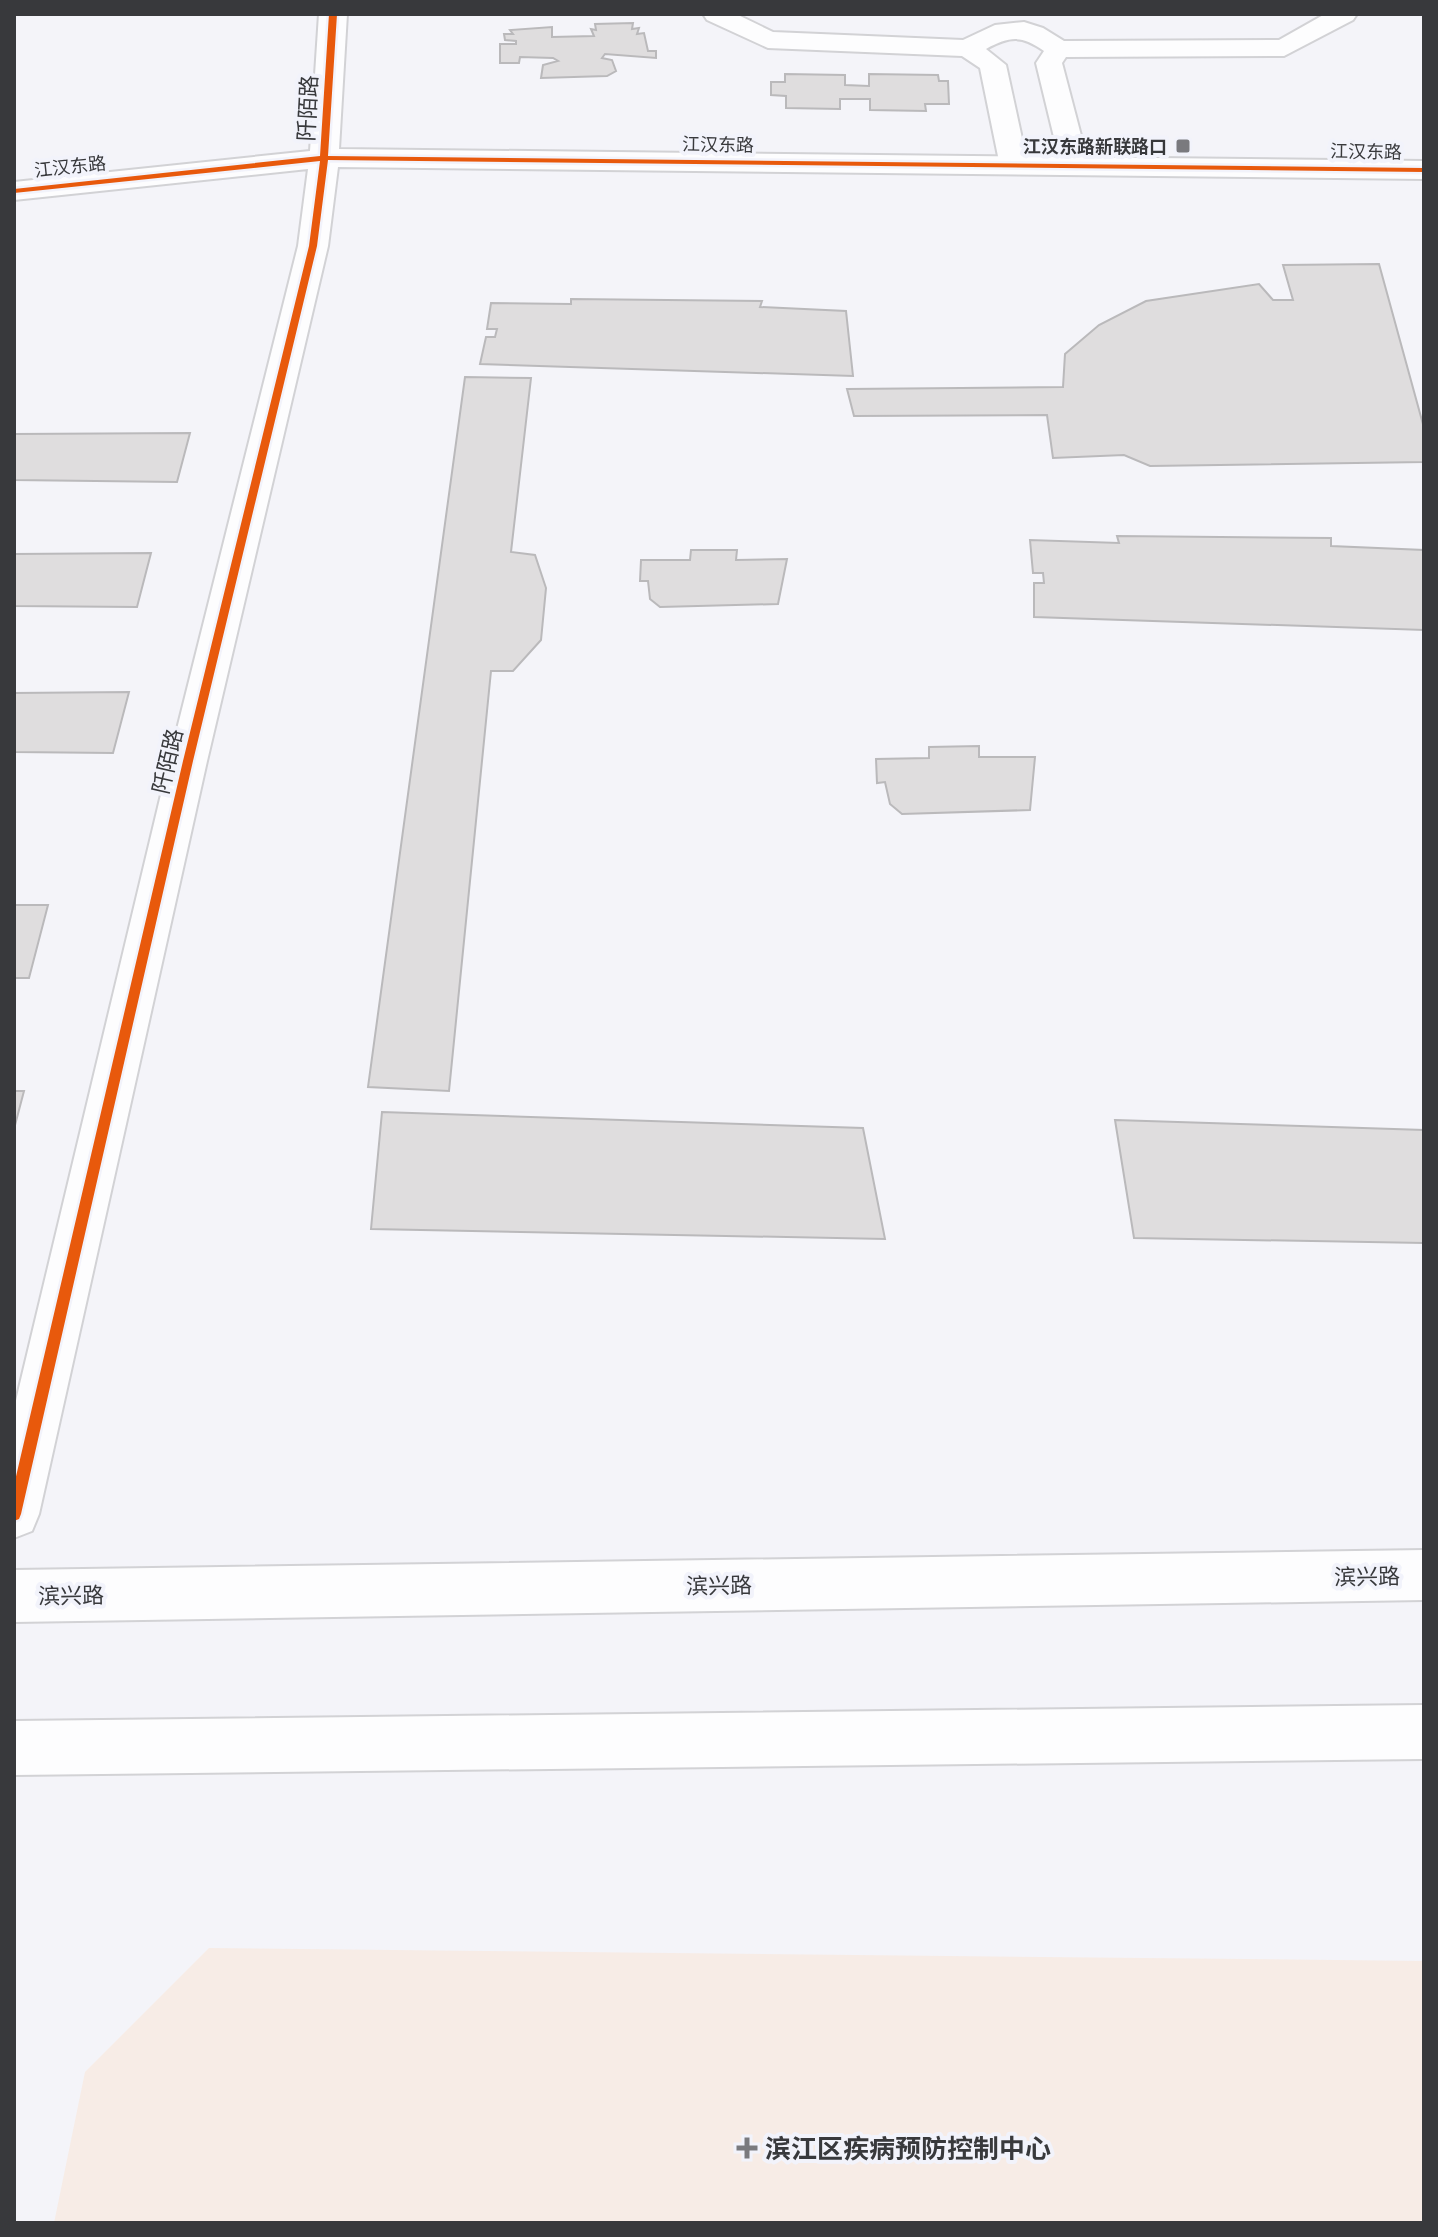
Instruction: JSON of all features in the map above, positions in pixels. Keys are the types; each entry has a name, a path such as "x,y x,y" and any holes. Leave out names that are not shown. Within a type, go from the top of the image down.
{"street":[{"name":"阡陌路","path":"14,1514 188,761 313,246 324,158 333,14"},
{"path":"716,14 768,40 968,48 993,65 1014,166"},
{"path":"968,48 999,30 1034,30 1058,49 1284,48 1344,14"},
{"path":"1058,49 1049,63 1075,166"},
{"name":"江汉东路","path":"14,191 324,158 1424,170"},
{"name":"滨兴路","path":"14,1596 1424,1575"},
{"path":"14,1748 1424,1732"}],"shaded area":[{"name":"滨江区疾病预防控制中心","path":"209,1948 1424,1961 1424,2223 54,2223 85,2072"}],"building":[{"path":"633,23 632,29 639,28 637,34 644,33 648,51 656,51 656,58 605,54 602,58 612,60 616,71 607,76 541,78 543,65 558,61 553,58 520,57 519,63 500,63 500,44 516,44 516,41 505,40 504,34 513,34 510,30 552,27 552,37 594,36 591,29 596,30 595,24"},
{"path":"785,74 845,75 845,85 869,86 869,74 938,75 939,81 948,81 949,104 925,104 926,111 870,110 870,99 840,99 840,109 786,108 786,96 771,95 771,82 785,82"},
{"path":"1379,264 1424,428 1424,462 1150,466 1124,455 1053,458 1047,415 854,416 847,389 1063,387 1065,354 1099,325 1146,301 1259,284 1273,300 1293,300 1283,265"},
{"path":"571,299 762,301 760,307 846,311 853,376 480,364 486,337 495,337 497,329 487,329 491,303 571,304"},
{"path":"465,377 531,378 511,552 535,555 546,588 541,640 513,671 491,671 449,1091 368,1087"},
{"path":"190,433 177,482 14,480 14,434"},
{"path":"1117,536 1331,538 1331,546 1424,550 1424,630 1034,617 1034,583 1044,583 1043,573 1033,573 1030,540 1119,543"},
{"path":"691,550 737,550 736,560 787,559 778,604 660,607 650,599 648,581 640,581 641,560 690,560"},
{"path":"151,553 137,607 14,606 14,554"},
{"path":"129,692 113,753 14,752 14,693"},
{"path":"979,746 979,757 1035,757 1030,810 902,814 890,804 885,782 877,783 876,759 929,758 929,747"},
{"path":"14,905 48,905 29,978 14,978"},
{"path":"14,1091 24,1091 14,1129"},
{"path":"382,1112 863,1128 885,1239 371,1229"},
{"path":"1115,1120 1424,1130 1424,1243 1134,1238"}],"cycle path":[{"path":"14,1514 188,761 313,246 324,158 333,14"},
{"path":"14,191 324,158 1424,170"}],"place":[{"name":"江汉东路新联路口","path":"1183,146"},
{"name":"滨江区疾病预防控制中心","path":"747,2148"}]}
